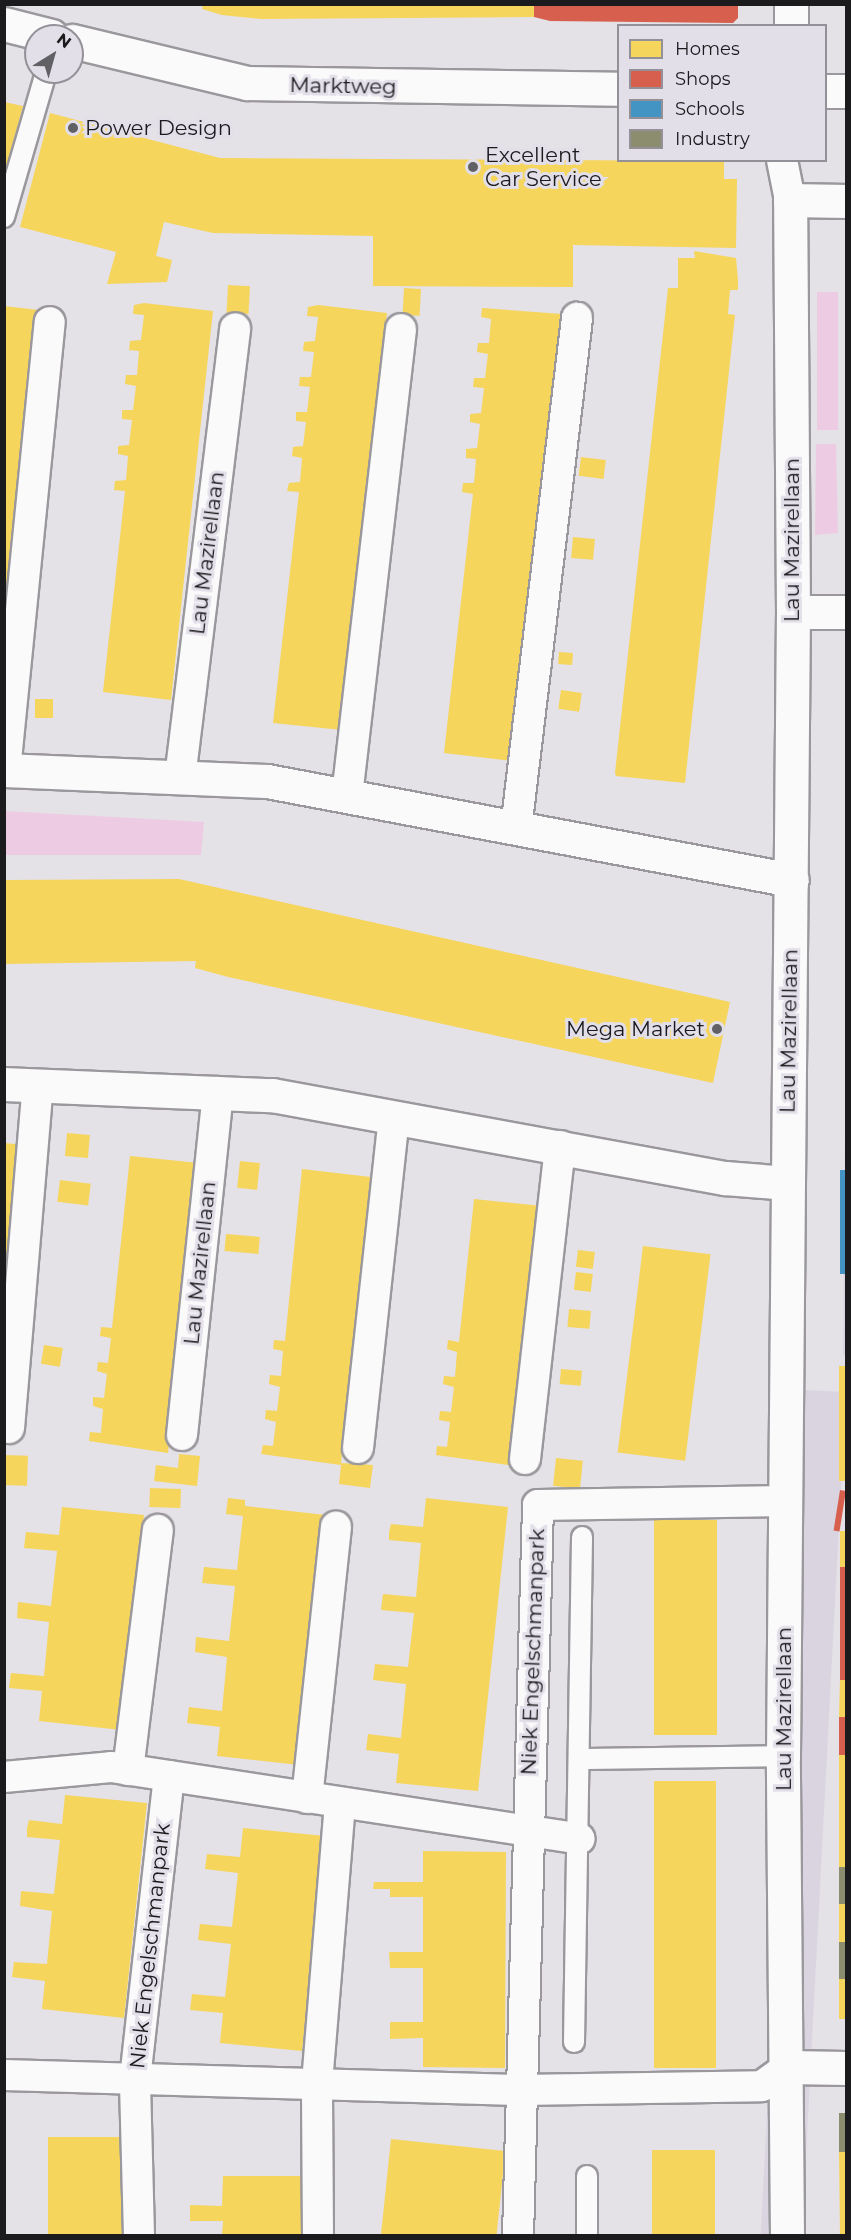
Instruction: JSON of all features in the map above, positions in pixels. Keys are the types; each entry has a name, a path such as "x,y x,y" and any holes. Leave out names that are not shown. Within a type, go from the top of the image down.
{"street":[{"path":"791,4 791,24"},
{"path":"4,24 24,29"},
{"name":"Marktweg","path":"84,44 247,83 617,89"},
{"path":"827,91 846,91"},
{"name":"Lau Mazirellaan","path":"782,162 790,200 793,612 783,1756 788,2067 787,2235"},
{"path":"790,200 846,201"},
{"path":"516,829 576,318"},
{"path":"50,322 5,770 267,782 792,880"},
{"name":"Lau Mazirellaan","path":"180,778 235,328"},
{"path":"347,796 401,329"},
{"path":"793,612 846,612"},
{"path":"4,1084 272,1095 725,1178 787,1183"},
{"path":"9,1428 38,1085"},
{"name":"Lau Mazirellaan","path":"183,1435 218,1092"},
{"path":"358,1448 394,1117"},
{"path":"525,1459 560,1146"},
{"name":"Niek Engelschmanpark","path":"518,2235 519,2090 538,1506 786,1500"},
{"path":"307,1798 336,1527"},
{"path":"128,1770 158,1530"},
{"path":"4,1777 128,1770 579,1839"},
{"name":"Niek Engelschmanpark","path":"139,2235 135,2079 169,1776"},
{"path":"318,2235 317,2083 340,1803"},
{"path":"788,2067 846,2067"},
{"name":"Niek Engelschmanpark","path":"4,2075 519,2090 762,2086 788,2067"}],"lane":[{"path":"4,217 43,84"},
{"path":"574,2042 582,1537"},
{"path":"579,1759 783,1756"},
{"path":"587,2176 587,2235"}],"shaded area":[{"path":"817,292 838,292 838,430 817,430"},
{"path":"816,444 836,444 838,533 815,535"},
{"path":"5,811 204,822 201,855 5,855"},
{"path":"846,1016 846,1356 843,1355"},
{"path":"805,1390 846,1392 802,2236 761,2235"}],"building: Homes":[{"path":"203,4 534,4 534,17 261,19 222,15 202,9"},
{"path":"4,102 23,106 5,172 4,172"},
{"path":"50,113 220,158 724,162 724,179 737,179 736,248 573,245 573,287 373,286 373,236 213,233 164,222 156,256 172,260 167,282 107,284 116,252 20,227"},
{"path":"694,251 736,258 738,290 730,290 728,314 735,315 685,783 616,776 615,773 668,288 678,288 678,258 695,258"},
{"path":"228,285 250,286 249,314 227,313"},
{"path":"404,288 421,289 420,316 403,315"},
{"path":"144,303 213,311 171,700 103,692 125,491 114,490 115,481 126,480 128,456 118,454 118,446 129,445 132,420 122,419 122,410 133,410 136,386 125,384 126,375 137,375 139,351 129,350 130,341 141,340 144,315 133,314 134,305"},
{"path":"318,305 387,313 342,730 273,723 299,492 287,491 289,483 300,482 302,458 292,456 293,447 303,446 306,422 296,421 296,412 307,412 310,387 299,386 300,377 311,377 314,352 303,351 304,342 315,341 318,317 307,316 308,307"},
{"path":"4,306 39,310 6,620 4,620"},
{"path":"482,308 562,314 513,761 444,753 473,494 462,492 463,483 474,483 476,459 466,458 466,449 477,448 480,424 470,422 470,414 481,413 484,388 473,387 474,378 485,378 488,354 477,352 478,343 489,343 491,319 481,317"},
{"path":"581,457 606,460 603,479 579,476"},
{"path":"573,537 595,539 593,560 571,558"},
{"path":"559,652 573,653 572,665 558,664"},
{"path":"561,690 582,693 579,712 558,709"},
{"path":"35,699 53,699 53,718 35,718"},
{"path":"179,879 730,1002 713,1083 228,977 195,968 196,961 4,964 4,880"},
{"path":"67,1133 90,1135 88,1158 65,1156"},
{"path":"4,1143 26,1145 4,1339"},
{"path":"130,1156 199,1163 168,1453 89,1441 90,1432 101,1433 103,1409 93,1406 93,1397 104,1398 107,1374 97,1371 98,1362 108,1363 111,1338 100,1336 101,1327 112,1328"},
{"path":"240,1161 260,1163 257,1190 237,1188"},
{"path":"302,1169 371,1177 341,1463 373,1465 370,1488 339,1484 341,1465 261,1454 263,1445 273,1446 276,1422 265,1419 266,1410 277,1411 280,1387 269,1384 270,1375 281,1376 283,1351 273,1349 274,1340 285,1341"},
{"path":"60,1180 91,1184 88,1206 57,1202"},
{"path":"474,1199 542,1206 515,1466 436,1455 437,1446 447,1447 450,1422 439,1420 440,1411 451,1412 454,1387 443,1384 444,1376 455,1377 457,1352 447,1349 448,1340 459,1342"},
{"path":"226,1234 260,1237 258,1254 225,1251"},
{"path":"643,1246 710,1254 685,1461 618,1452"},
{"path":"578,1250 595,1252 593,1269 576,1267"},
{"path":"576,1272 593,1274 591,1292 574,1290"},
{"path":"569,1309 591,1311 589,1329 567,1327"},
{"path":"44,1345 63,1348 60,1367 41,1364"},
{"path":"839,1366 846,1366 846,1481 839,1481"},
{"path":"561,1369 582,1371 581,1386 560,1384"},
{"path":"179,1454 200,1456 197,1486 154,1481 156,1465 178,1468"},
{"path":"4,1455 28,1456 27,1486 4,1485"},
{"path":"556,1458 583,1461 580,1489 553,1486"},
{"path":"150,1488 181,1489 180,1508 149,1507"},
{"path":"228,1498 245,1500 245,1506 326,1515 299,1765 217,1756 220,1727 187,1723 189,1707 222,1711 227,1657 195,1652 196,1637 229,1641 235,1586 202,1583 204,1567 237,1570 243,1516 226,1514"},
{"path":"426,1498 508,1507 478,1791 396,1783 399,1754 366,1750 368,1734 401,1738 406,1684 373,1680 375,1664 408,1667 414,1613 381,1610 383,1594 416,1597 421,1543 389,1540 389,1532 391,1524 423,1527"},
{"path":"62,1507 144,1515 121,1730 39,1721 42,1691 9,1688 11,1673 44,1676 49,1622 17,1618 18,1602 51,1606 57,1551 24,1548 26,1532 59,1535"},
{"path":"654,1520 717,1520 717,1735 654,1735"},
{"path":"840,1531 846,1531 846,1567 840,1567"},
{"path":"840,1680 846,1680 846,1717 839,1717"},
{"path":"839,1755 846,1755 846,1867 839,1867"},
{"path":"654,1781 716,1781 716,2068 654,2068"},
{"path":"65,1795 147,1803 124,2018 42,2009 45,1981 12,1977 14,1962 47,1964 52,1911 20,1906 21,1891 54,1894 60,1840 27,1837 27,1828 29,1820 62,1824"},
{"path":"243,1828 325,1836 302,2051 220,2043 223,2013 190,2010 192,1994 225,1997 231,1944 198,1940 200,1924 232,1927 238,1873 205,1869 207,1854 240,1857"},
{"path":"423,1851 506,1852 505,2068 423,2067 423,2038 390,2039 390,2022 423,2022 423,1968 390,1968 389,1952 423,1952 423,1897 390,1897 390,1889 373,1889 374,1882 423,1882"},
{"path":"839,1904 846,1904 846,1942 839,1942"},
{"path":"839,1979 846,1979 846,2019 839,2019"},
{"path":"48,2137 122,2137 122,2235 48,2235"},
{"path":"391,2139 505,2151 496,2236 381,2235"},
{"path":"652,2150 715,2150 715,2235 652,2235"},
{"path":"839,2152 846,2152 846,2235 840,2235"},
{"path":"223,2176 305,2176 305,2235 222,2235 223,2221 190,2221 190,2205 222,2206"}],"building: Shops":[{"path":"534,4 738,4 738,18 733,23 550,21 534,17"},
{"path":"840,1490 846,1491 840,1531 834,1530"},
{"path":"840,1567 846,1567 846,1680 840,1680"},
{"path":"839,1717 846,1717 846,1755 839,1755"}],"building: Schools":[{"path":"840,1170 846,1170 846,1274 840,1274"}],"building: Industry":[{"path":"839,1867 846,1867 846,1904 839,1904"},
{"path":"839,1942 846,1942 846,1979 839,1979"},
{"path":"839,2113 846,2113 846,2152 839,2152"}],"place":[{"name":"Power Design","path":"73,128"},
{"name":"Excellent Car Service","path":"473,167"},
{"name":"Mega Market","path":"717,1029"}]}
